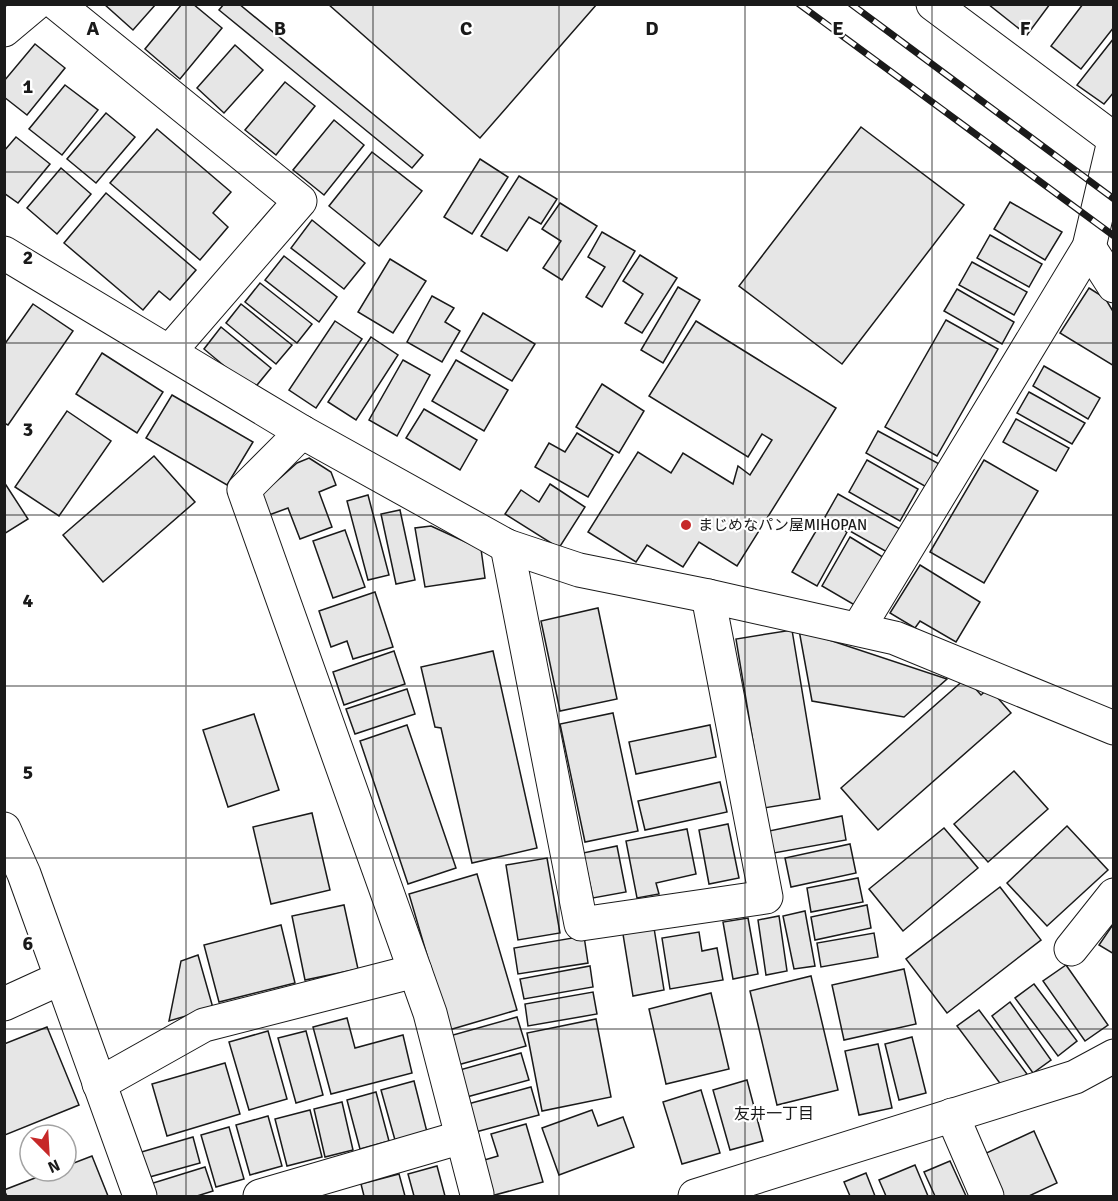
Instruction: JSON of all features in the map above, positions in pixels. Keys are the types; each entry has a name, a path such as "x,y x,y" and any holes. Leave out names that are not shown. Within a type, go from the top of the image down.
{"street":[{"path":"4,30 34,4"},
{"path":"57,4 300,201 170,351"},
{"path":"858,629 1089,248 1113,140 933,4"},
{"path":"1089,248 1113,286"},
{"path":"4,253 302,432 507,546 579,570 895,638 1113,728"},
{"path":"302,432 244,490 430,1013 477,1194"},
{"path":"507,546 581,924 766,897 708,596"},
{"path":"4,829 24,874 140,1197"},
{"path":"1071,949 1113,895"},
{"path":"99,1084 204,1025 415,971"},
{"path":"4,1004 61,978"},
{"path":"695,1197 764,1186 952,1114 1075,1077 1113,1056"},
{"path":"952,1114 987,1197"},
{"path":"260,1197 462,1137"}],"building":[{"path":"104,4 156,4 133,30"},
{"path":"182,4 193,4 222,28 180,79 145,49"},
{"path":"224,4 239,4 423,155 412,168 219,10"},
{"path":"328,4 597,4 480,138"},
{"path":"988,4 1050,4 1027,35"},
{"path":"1083,4 1111,4 1114,6 1114,27 1081,69 1051,46"},
{"path":"1114,38 1114,92 1104,104 1077,85"},
{"path":"35,44 65,68 27,115 4,97 4,81"},
{"path":"235,45 263,70 224,113 197,88"},
{"path":"285,82 315,106 276,155 245,130"},
{"path":"65,85 98,110 62,155 29,129"},
{"path":"106,113 135,137 96,183 67,159"},
{"path":"334,120 364,145 324,195 293,170"},
{"path":"861,127 964,205 842,364 739,286"},
{"path":"157,129 231,192 213,213 228,227 200,260 110,183"},
{"path":"16,137 50,164 18,203 4,193 4,151"},
{"path":"372,152 422,191 379,246 329,206"},
{"path":"480,159 508,177 472,234 444,217"},
{"path":"61,168 91,194 57,234 27,208"},
{"path":"519,176 557,199 541,224 529,217 507,251 481,236"},
{"path":"106,193 196,270 170,300 159,291 143,310 64,243"},
{"path":"1010,202 1062,232 1045,260 994,229"},
{"path":"560,203 597,226 562,280 543,268 561,241 542,229"},
{"path":"312,220 365,263 344,289 291,248"},
{"path":"602,232 635,251 602,307 586,297 605,267 588,257"},
{"path":"990,235 1042,264 1029,287 977,258"},
{"path":"640,255 677,278 642,333 625,323 643,294 623,281"},
{"path":"284,256 337,297 319,322 265,280"},
{"path":"390,259 426,281 393,333 358,312"},
{"path":"972,262 1027,292 1014,315 959,285"},
{"path":"260,283 312,324 297,343 245,302"},
{"path":"678,287 700,300 663,363 641,350"},
{"path":"1089,288 1105,298 1114,313 1114,366 1060,333"},
{"path":"957,289 1014,322 1002,344 944,311"},
{"path":"432,296 454,308 445,322 460,331 442,362 407,342"},
{"path":"33,304 73,331 8,425 4,423 4,345"},
{"path":"241,304 292,345 276,364 226,323"},
{"path":"483,313 535,344 512,381 461,351"},
{"path":"946,320 998,349 937,456 885,427"},
{"path":"335,321 362,339 316,408 289,390"},
{"path":"696,321 836,408 737,566 699,542 683,567 647,545 636,562 588,532 638,452 671,473 683,453 733,484 738,466 750,475 772,440 762,434 748,457 649,396"},
{"path":"221,327 271,368 253,390 204,349"},
{"path":"371,337 398,355 356,420 328,402"},
{"path":"102,353 163,392 137,433 76,394"},
{"path":"403,360 430,375 397,436 369,420"},
{"path":"456,360 508,390 484,431 432,401"},
{"path":"1044,366 1100,398 1088,419 1033,386"},
{"path":"602,384 644,411 619,453 576,427"},
{"path":"1029,392 1085,423 1072,444 1017,413"},
{"path":"172,395 253,442 227,485 146,438"},
{"path":"424,409 477,440 460,470 406,438"},
{"path":"67,411 111,441 59,516 15,487"},
{"path":"1016,419 1069,448 1056,471 1003,442"},
{"path":"878,431 943,466 930,489 866,453"},
{"path":"577,433 613,455 588,497 535,467 549,443 565,452"},
{"path":"154,456 195,502 103,582 63,535"},
{"path":"309,458 331,472 336,485 319,492 332,527 300,539 288,508 269,515 262,494 297,463"},
{"path":"867,460 918,489 900,521 849,492"},
{"path":"984,460 1038,491 984,583 930,552"},
{"path":"4,482 28,519 4,534"},
{"path":"550,484 585,507 559,548 505,514 521,490 539,502"},
{"path":"838,494 900,529 887,552 825,517"},
{"path":"368,495 389,575 368,580 347,501"},
{"path":"400,510 415,580 396,584 381,514"},
{"path":"823,519 847,532 817,586 792,572"},
{"path":"431,526 481,549 485,578 425,587 415,528"},
{"path":"345,530 365,587 333,598 313,541"},
{"path":"850,537 886,559 858,607 822,586"},
{"path":"920,565 980,602 956,642 920,621 915,628 890,613"},
{"path":"375,592 393,647 353,659 347,641 331,647 319,611"},
{"path":"598,608 617,699 560,711 541,621"},
{"path":"792,630 820,799 764,808 736,639"},
{"path":"799,630 947,679 904,717 812,701"},
{"path":"394,651 405,684 344,705 333,672"},
{"path":"493,651 537,848 472,863 441,728 435,727 421,667"},
{"path":"966,678 981,695 989,688 1011,713 878,830 841,788"},
{"path":"407,689 415,714 355,734 346,709"},
{"path":"613,713 638,831 585,842 560,724"},
{"path":"254,714 279,790 228,807 203,730"},
{"path":"407,725 456,868 408,884 360,741"},
{"path":"710,725 716,757 636,774 629,742"},
{"path":"1014,771 1048,809 988,862 954,824"},
{"path":"720,782 727,812 645,830 638,801"},
{"path":"312,813 330,890 271,904 253,827"},
{"path":"842,816 846,840 774,853 769,831"},
{"path":"728,824 739,878 709,884 699,830"},
{"path":"1067,826 1108,870 1047,926 1007,883"},
{"path":"944,828 978,868 903,931 869,889"},
{"path":"687,829 696,874 656,883 659,894 637,898 626,841"},
{"path":"850,844 856,873 791,887 785,858"},
{"path":"617,846 626,892 593,898 583,853"},
{"path":"547,858 560,933 518,940 506,865"},
{"path":"477,874 517,1010 449,1030 409,894"},
{"path":"858,878 863,902 811,912 807,888"},
{"path":"1000,887 1041,940 947,1013 906,959"},
{"path":"344,905 358,969 305,980 292,916"},
{"path":"867,905 871,928 815,940 811,917"},
{"path":"805,911 815,966 794,969 783,916"},
{"path":"779,916 787,971 766,975 758,920"},
{"path":"748,918 758,974 733,979 723,922"},
{"path":"1114,923 1114,954 1099,945"},
{"path":"281,925 295,983 219,1002 204,945"},
{"path":"654,928 664,990 633,996 623,934"},
{"path":"699,932 702,951 717,948 723,980 670,989 662,938"},
{"path":"874,933 878,957 821,967 817,943"},
{"path":"584,936 588,963 518,974 514,948"},
{"path":"198,955 213,1008 169,1021 181,961"},
{"path":"1066,965 1108,1025 1085,1041 1043,981"},
{"path":"590,966 593,987 524,999 520,979"},
{"path":"904,969 916,1024 844,1040 832,985"},
{"path":"811,976 838,1090 777,1105 750,991"},
{"path":"1034,984 1077,1041 1058,1056 1015,998"},
{"path":"593,992 597,1014 528,1026 525,1004"},
{"path":"711,993 729,1069 666,1084 649,1009"},
{"path":"1010,1002 1051,1060 1033,1073 992,1016"},
{"path":"979,1010 1027,1074 1005,1090 957,1026"},
{"path":"517,1017 526,1046 454,1066 446,1037"},
{"path":"347,1018 355,1048 403,1035 412,1073 331,1094 313,1027"},
{"path":"596,1019 611,1097 542,1111 527,1033"},
{"path":"47,1027 79,1105 35,1123 18,1123 18,1130 5,1135 4,1044"},
{"path":"268,1031 287,1099 249,1110 229,1042"},
{"path":"306,1031 323,1095 296,1103 278,1038"},
{"path":"912,1037 926,1093 899,1100 885,1044"},
{"path":"878,1044 892,1108 859,1115 845,1051"},
{"path":"521,1053 529,1080 463,1098 456,1071"},
{"path":"225,1063 240,1114 167,1136 152,1084"},
{"path":"747,1080 763,1141 730,1150 713,1090"},
{"path":"414,1081 427,1132 395,1140 381,1090"},
{"path":"531,1087 539,1115 472,1133 464,1105"},
{"path":"701,1090 720,1153 682,1164 663,1102"},
{"path":"376,1092 389,1141 360,1149 347,1100"},
{"path":"342,1102 353,1150 325,1157 314,1109"},
{"path":"310,1110 322,1157 287,1166 275,1119"},
{"path":"592,1110 598,1126 623,1117 634,1147 559,1175 542,1128"},
{"path":"268,1116 282,1166 250,1175 236,1125"},
{"path":"526,1124 543,1182 491,1196 481,1161 498,1156 491,1134"},
{"path":"229,1127 244,1179 216,1187 201,1135"},
{"path":"1034,1131 1057,1183 1029,1196 1002,1196 982,1155"},
{"path":"193,1137 200,1163 146,1178 138,1153"},
{"path":"92,1156 108,1196 7,1196 4,1190 22,1183 78,1183 78,1161"},
{"path":"950,1161 966,1196 935,1196 924,1172"},
{"path":"915,1165 928,1196 886,1196 879,1180"},
{"path":"437,1166 445,1196 414,1196 408,1174"},
{"path":"205,1167 213,1191 197,1196 153,1196 150,1184"},
{"path":"866,1173 875,1196 850,1196 844,1182"},
{"path":"399,1174 405,1196 364,1196 361,1184"}],"railway":[{"path":"799,4 1114,236"},
{"path":"851,4 1114,199"}],"place":[{"name":"まじめなパン屋MIHOPAN","path":"686,525"}],"district":[{"name":"友井一丁目","path":"774,1113"}]}
